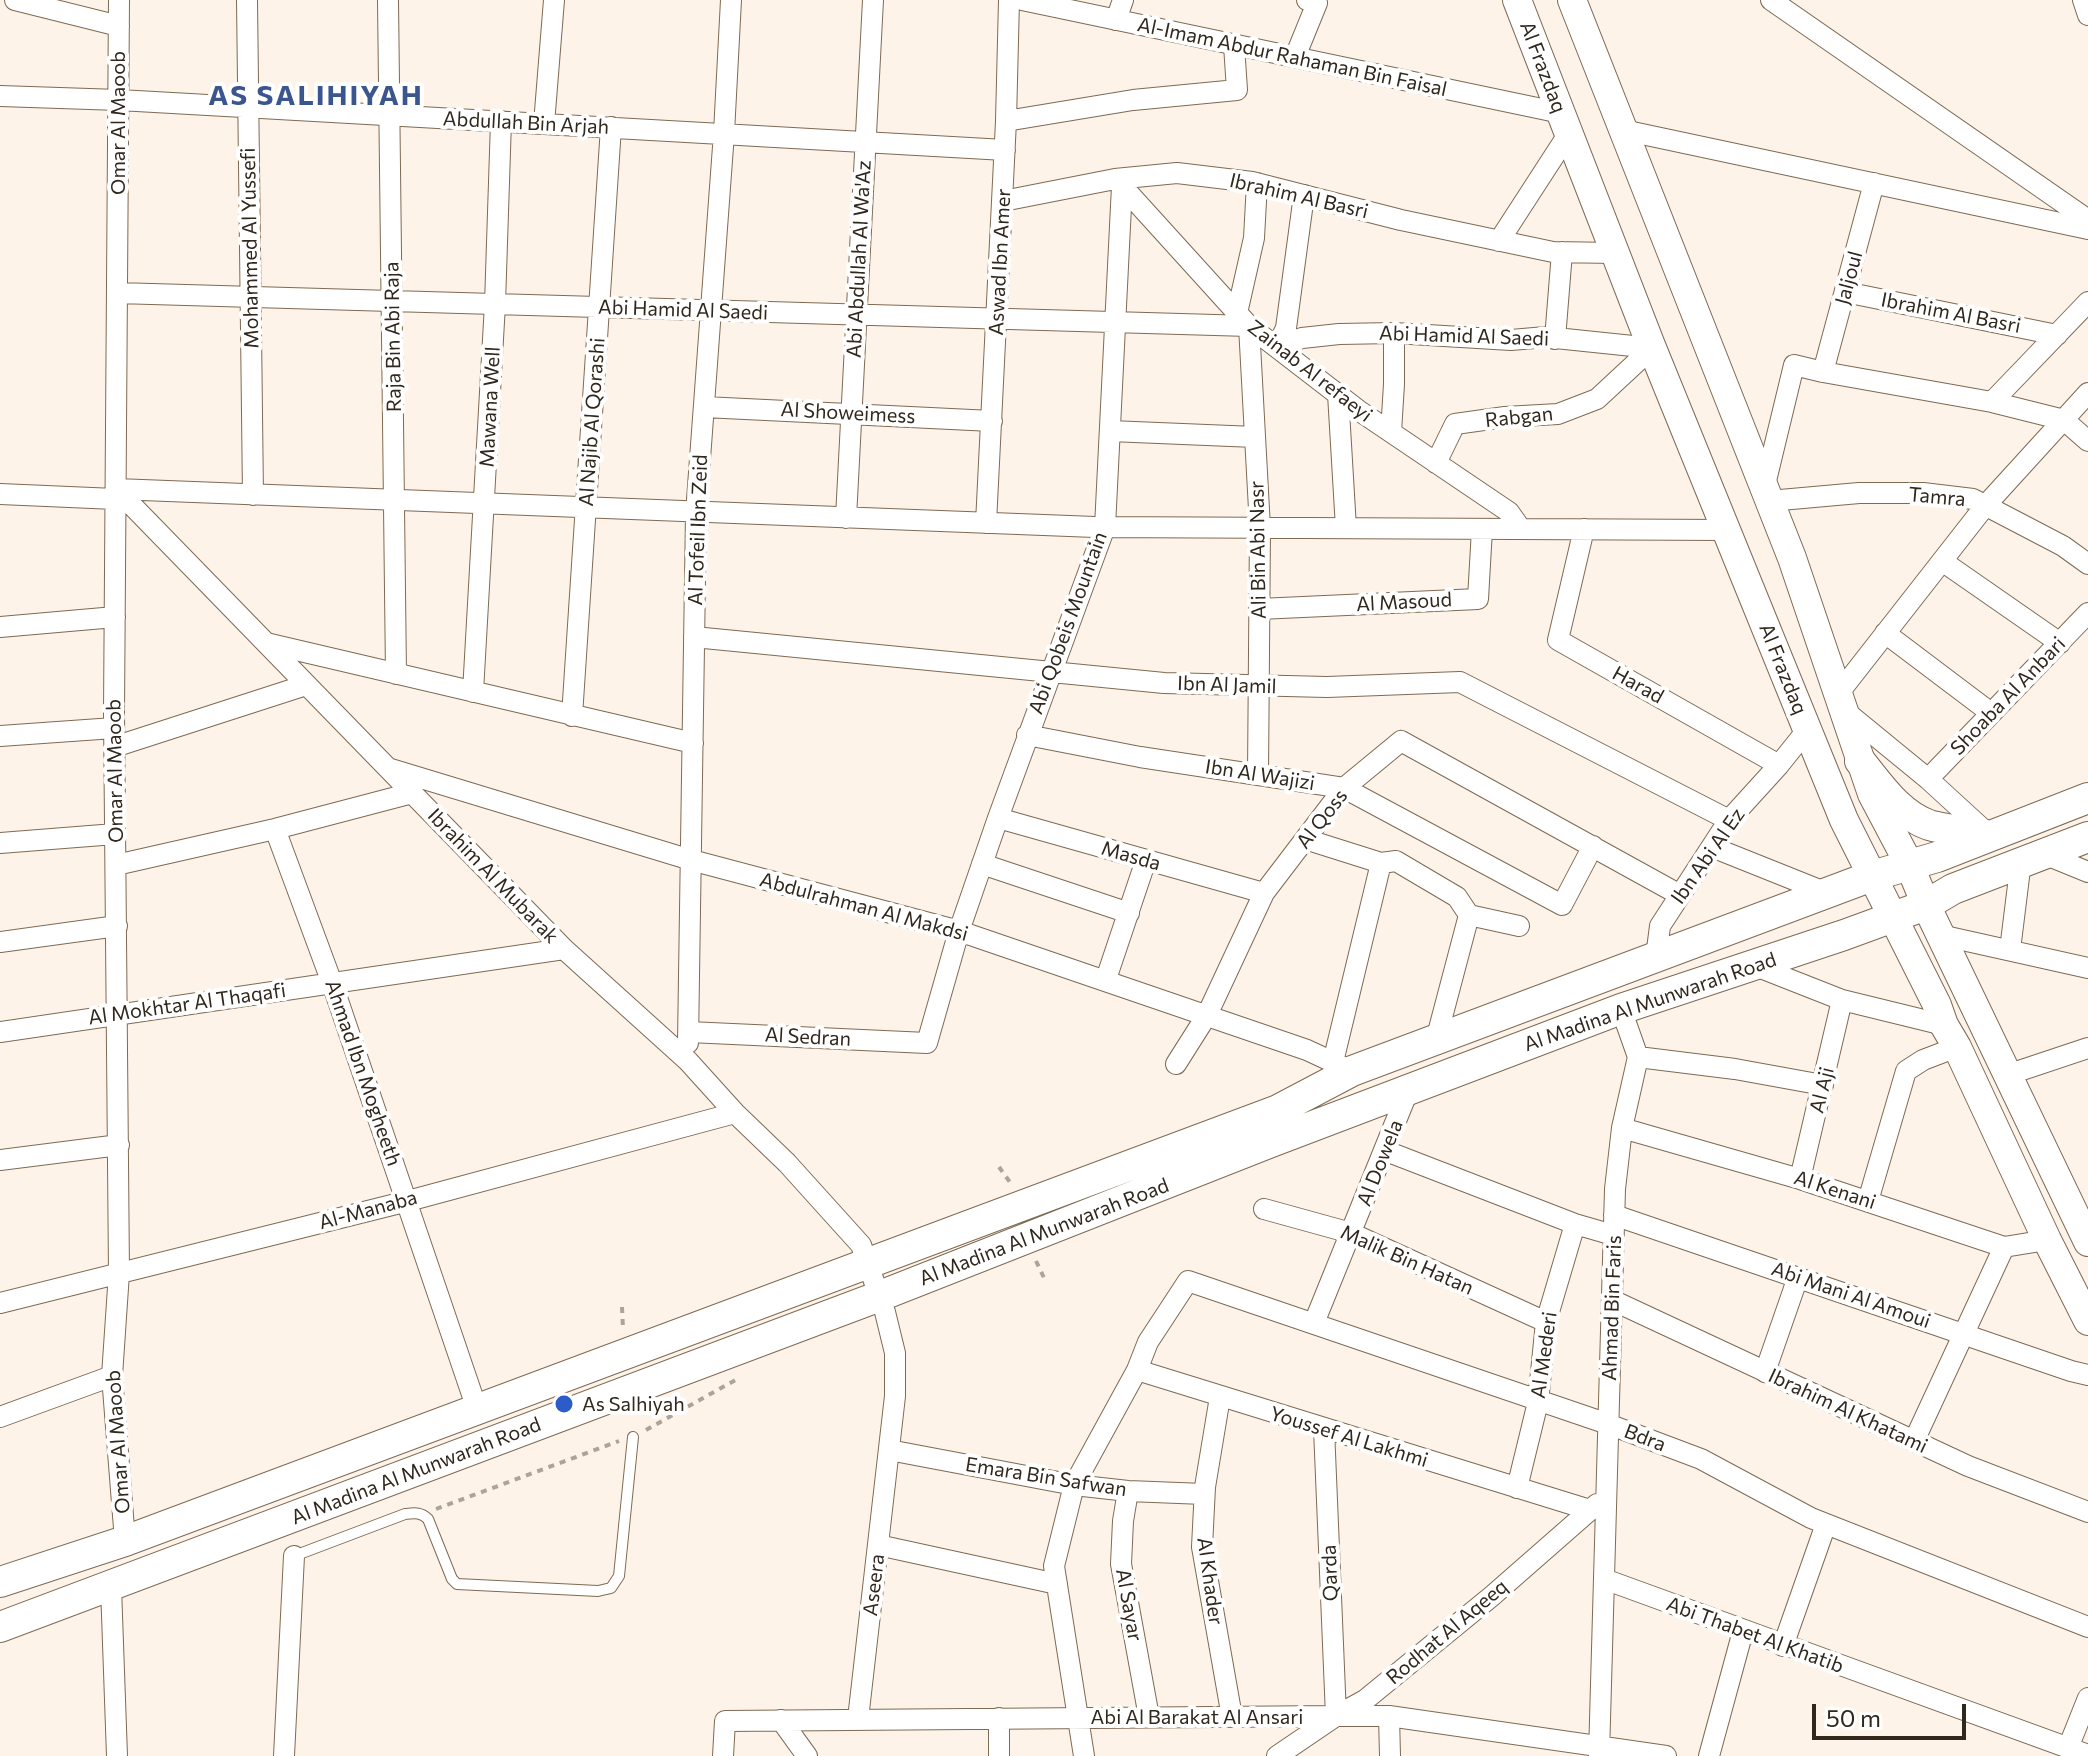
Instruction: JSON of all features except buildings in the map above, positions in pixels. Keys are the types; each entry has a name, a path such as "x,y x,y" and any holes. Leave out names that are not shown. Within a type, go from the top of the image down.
{"main road":[{"name":"Al Frazdaq","path":"1517,0 1652,348 1844,820 1937,1005 2088,1321"},
{"name":"Al Frazdaq","path":"1572,0 1792,558 1872,794 1909,864 2007,1075 2078,1200 2088,1242"},
{"path":"1860,761 1890,798 1909,815 1930,825 1990,836"},
{"name":"Al Madina Al Munwarah Road","path":"0,1582 125,1541 1278,1110 1343,1067 1436,1040 1872,876 1937,857 2088,798"},
{"name":"Al Madina Al Munwarah Road","path":"0,1627 880,1296 1621,1009 1926,905 1953,889 2088,837"}],"street":[{"path":"15,0 119,26"},
{"name":"Omar Al Maoob","path":"119,0 114,738 119,1273 112,1376 125,1541"},
{"name":"Mohammed Al Yussefi","path":"247,0 253,495"},
{"name":"Raja Bin Abi Raja","path":"388,0 396,674"},
{"path":"544,124 554,0"},
{"name":"Al Tofeil Ibn Zeid","path":"688,1061 696,513 731,0"},
{"name":"Abi Abdullah Al Wa'Az","path":"846,518 873,0"},
{"name":"Aswad Ibn Amer","path":"986,523 1003,201 1009,0"},
{"name":"Al-Imam Abdur Rahaman Bin Faisal","path":"1022,0 1119,10 1234,45 1565,123"},
{"path":"1295,57 1317,3 1307,0"},
{"path":"1771,0 2088,220"},
{"path":"2083,0 2088,15"},
{"path":"1006,121 1133,100 1237,90 1234,45"},
{"name":"Abdullah Bin Arjah","path":"0,96 1005,150"},
{"name":"Mawana Well","path":"473,692 495,304 501,121"},
{"path":"1499,241 1565,123"},
{"name":"Al Najib Al Qorashi","path":"572,716 611,127"},
{"path":"1623,130 2088,229"},
{"name":"Ibrahim Al Basri","path":"1003,201 1115,179 1177,173 1257,183 1401,220 1499,241 1562,252 1615,253"},
{"name":"Ali Bin Abi Nasr","path":"1257,183 1254,238 1243,320 1255,437 1260,528 1258,775"},
{"name":"Jaljoul","path":"1823,372 1874,183"},
{"name":"Zainab Al refaeyi","path":"1122,186 1243,320 1338,394 1509,512 1521,529"},
{"name":"Abi Qobeis Mountain","path":"927,1043 982,864 1105,527 1122,186"},
{"path":"1277,347 1286,328 1304,195"},
{"path":"1555,339 1562,252"},
{"name":"Ibrahim Al Basri","path":"1845,292 2057,335"},
{"name":"Abi Hamid Al Saedi","path":"117,293 1115,322 1243,320"},
{"path":"1992,402 2088,302"},
{"path":"1391,432 1394,333"},
{"name":"Abi Hamid Al Saedi","path":"1277,347 1302,338 1394,333 1511,340 1555,339 1652,348"},
{"name":"Rabgan","path":"1436,463 1455,424 1558,414 1597,399 1652,348"},
{"path":"1767,495 1794,365 1992,402 2064,420 2088,441"},
{"path":"1990,836 1840,702 1885,633 1985,506 2088,393"},
{"path":"1338,394 1346,528"},
{"name":"Al Showeimess","path":"704,407 992,421"},
{"path":"1110,431 1255,437"},
{"name":"Tamra","path":"1767,495 1923,493 1973,499 2063,546 2088,564"},
{"path":"0,494 253,495 1105,527 1726,530"},
{"name":"Ibrahim Al Mubarak","path":"116,494 564,949 688,1061 735,1113 787,1163 861,1245 880,1296"},
{"name":"Al Masoud","path":"1259,609 1478,599 1482,529"},
{"name":"Harad","path":"1584,529 1558,640 1779,765"},
{"path":"1942,561 2060,643"},
{"name":"Shoaba Al Anbari","path":"1928,779 2088,613"},
{"path":"0,627 115,617"},
{"path":"1885,633 1991,713"},
{"name":"Ibn Al Jamil","path":"694,637 1164,683 1327,687 1460,682 1729,820"},
{"path":"266,643 693,743"},
{"path":"0,736 114,738 306,685"},
{"path":"1779,765 1807,730"},
{"name":"Ibn Al Wajizi","path":"1027,735 1140,757 1344,788 1562,905 1593,846"},
{"name":"Al Qoss","path":"1176,1064 1207,1015 1264,893 1344,788 1401,741 1680,895"},
{"name":"Ibn Abi Al Ez","path":"1656,957 1660,926 1729,820 1779,765"},
{"name":"Abdulrahman Al Makdsi","path":"388,768 691,860 959,931 1307,1050 1343,1067"},
{"path":"116,865 275,829 412,793"},
{"name":"Masda","path":"998,818 1264,893"},
{"name":"Ahmad Ibn Mogheeth","path":"275,829 408,1201 477,1409"},
{"path":"0,843 115,834"},
{"path":"1305,839 1381,863 1396,861 1457,897 1469,915 1519,926"},
{"path":"1712,847 1827,893"},
{"path":"2010,950 2032,858 2088,872"},
{"path":"1106,979 1146,860"},
{"path":"1343,1067 1381,863"},
{"path":"982,864 1129,913"},
{"path":"1436,1040 1469,915"},
{"path":"0,942 117,926"},
{"path":"1940,935 2088,968"},
{"name":"Al Mokhtar Al Thaqafi","path":"0,1032 564,949"},
{"path":"1753,965 1842,1000 1950,1036 1906,1071 1868,1201"},
{"name":"Al Aji","path":"1800,1179 1842,1000"},
{"path":"1621,1009 1638,1057 1735,1069 1823,1085"},
{"name":"Al Sedran","path":"689,1032 927,1043"},
{"path":"2007,1075 2088,1048"},
{"name":"Ahmad Bin Faris","path":"1599,1750 1614,1225 1622,1128 1638,1057"},
{"name":"Al Dowela","path":"1314,1323 1408,1091"},
{"name":"Al-Manaba","path":"0,1303 408,1201 735,1113"},
{"name":"Al Kenani","path":"1622,1128 1800,1179 2004,1247 2047,1240"},
{"path":"0,1160 119,1145"},
{"name":"Abi Mani Al Amoui","path":"1386,1151 1575,1224 1614,1225 1798,1277 2088,1375"},
{"name":"Malik Bin Hatan","path":"1264,1209 1351,1233 1546,1322"},
{"name":"Al Mederi","path":"1517,1488 1538,1402 1546,1322 1575,1224"},
{"path":"1914,1441 2004,1247"},
{"path":"1765,1372 1798,1277"},
{"name":"Bdra","path":"1137,1370 1148,1342 1188,1281 1608,1424 1701,1459 1826,1524 2088,1627"},
{"name":"Aseera","path":"858,1719 895,1396 895,1353 880,1296"},
{"name":"Ibrahim Al Khatami","path":"1612,1300 1968,1466 2088,1512"},
{"path":"1084,1756 1054,1566 1074,1485 1137,1370"},
{"name":"Youssef Al Lakhmi","path":"1137,1370 1590,1510"},
{"path":"0,1417 112,1376"},
{"name":"Al Khader","path":"1220,1397 1204,1494 1202,1547 1232,1717"},
{"name":"Qarda","path":"1324,1429 1336,1716"},
{"name":"Emara Bin Safwan","path":"889,1450 1074,1485 1204,1494"},
{"name":"Al Sayar","path":"1128,1491 1121,1564 1149,1717"},
{"name":"Rodhat Al Aqeeq","path":"1281,1755 1388,1682 1492,1596 1606,1495"},
{"path":"1783,1646 1826,1524"},
{"path":"878,1545 1057,1584"},
{"path":"284,1756 294,1556"},
{"name":"Abi Thabet Al Khatib","path":"1604,1579 2088,1755"},
{"path":"111,1587 117,1756"},
{"path":"1709,1756 1743,1631"},
{"path":"2068,1748 2088,1698"},
{"path":"1389,1716 1390,1756"},
{"name":"Abi Al Barakat Al Ansari","path":"723,1756 725,1721 1389,1716 1599,1750 1666,1756"},
{"path":"999,1718 999,1756"},
{"path":"781,1720 807,1756"}],"lane":[{"path":"294,1556 405,1514 423,1514 457,1584 598,1591 611,1588 619,1576 633,1437"}],"path":[{"path":"423,1514 633,1437 748,1373"}],"place":[{"name":"As Salhiyah","path":"564,1404"}],"district":[{"name":"AS SALIHIYAH","path":"316,96"}]}
